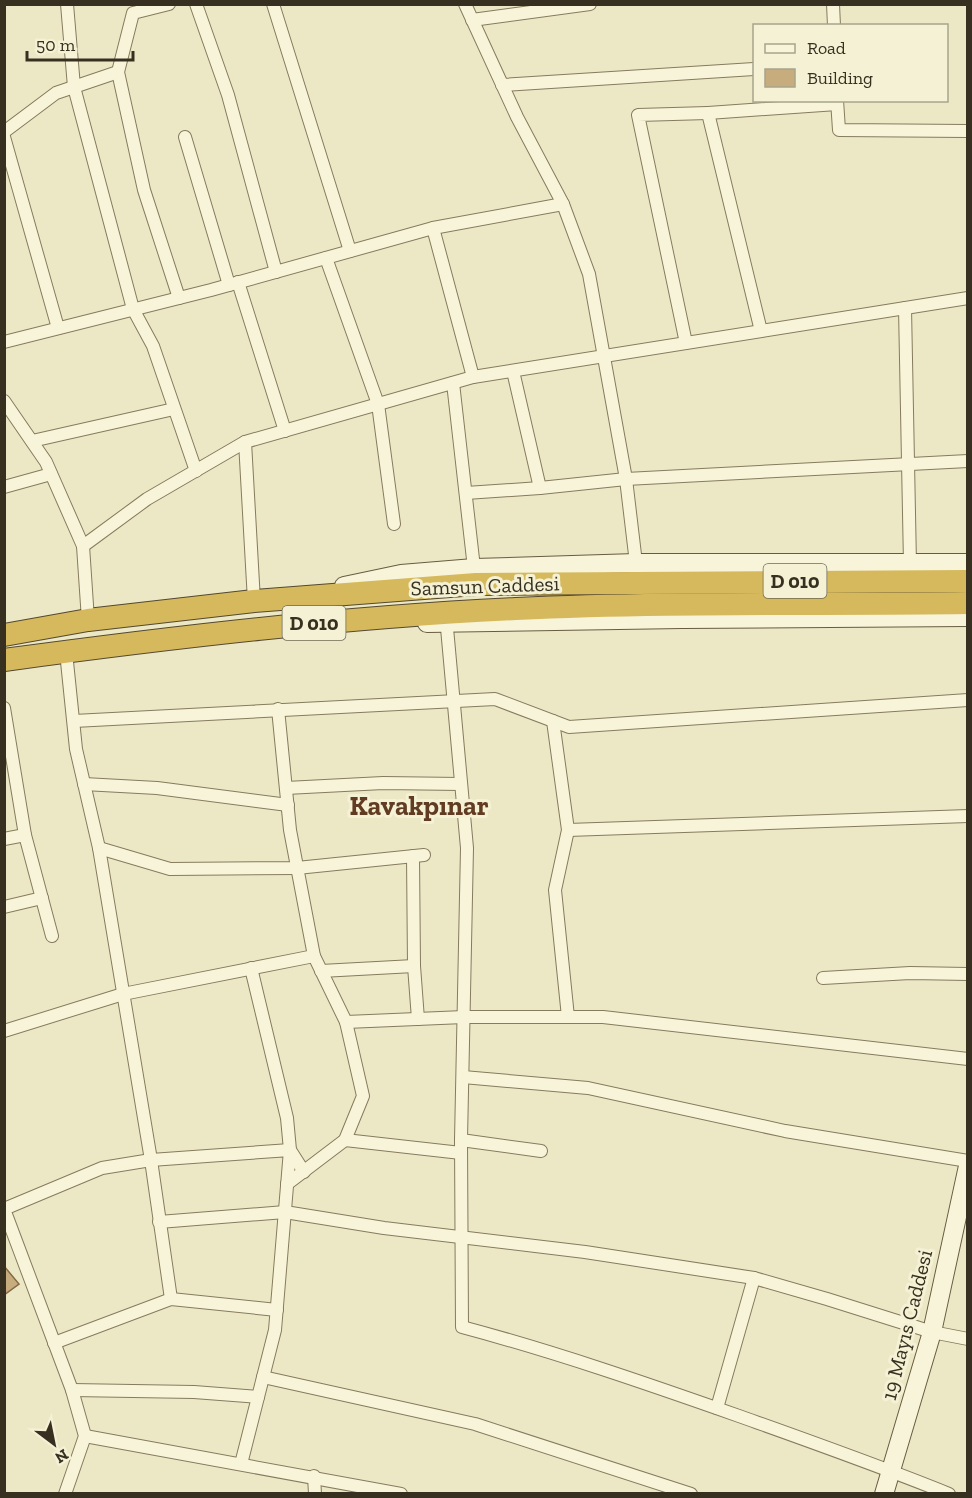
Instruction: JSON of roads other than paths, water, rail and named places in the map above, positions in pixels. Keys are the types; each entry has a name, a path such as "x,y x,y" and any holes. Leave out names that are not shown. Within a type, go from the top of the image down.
{"highway":[{"name":"Samsun Caddesi","path":"4,635 88,620 254,601 476,584 968,581"},
{"name":"Samsun Caddesi","path":"4,660 271,626 341,621 446,618 624,606 968,603"}],"street":[{"path":"67,4 74,87 133,309 153,346 196,471"},
{"path":"169,4 133,13 118,72 144,190 179,298"},
{"path":"196,4 228,94 276,272"},
{"path":"273,4 350,251"},
{"path":"465,4 517,117 563,204 589,274 626,479 636,563"},
{"path":"472,20 590,4"},
{"path":"833,4 834,24"},
{"path":"502,85 753,69"},
{"path":"4,132 56,93 118,72"},
{"path":"686,343 638,115 708,113 837,102 838,130 968,131"},
{"path":"708,113 761,331"},
{"path":"4,137 58,328"},
{"path":"185,137 285,431"},
{"path":"4,342 179,298 433,228 563,204"},
{"path":"433,228 473,377"},
{"path":"326,258 378,404 394,524"},
{"path":"83,546 147,499 245,442 473,377 968,298"},
{"path":"905,308 910,564"},
{"path":"513,371 540,488"},
{"path":"453,383 474,568"},
{"path":"4,400 46,462 83,546 88,620"},
{"path":"32,441 174,409"},
{"path":"245,442 254,601"},
{"path":"466,493 626,479 968,461"},
{"path":"4,487 51,474"},
{"path":"292,597 401,574 474,568 636,563 968,563"},
{"path":"949,1494 891,1470 717,1408 534,1346 462,1327 461,1147 467,848 446,618 568,620 968,617"},
{"path":"66,652 76,749 99,848 151,1160 171,1299"},
{"path":"74,722 278,709 495,699 569,727 968,700"},
{"path":"4,708 10,771 52,936"},
{"path":"278,709 297,868 314,956 346,1022 363,1096 345,1140 287,1184"},
{"path":"553,721 568,830 555,891 568,1017"},
{"path":"286,788 383,783 461,784"},
{"path":"84,784 157,788 288,805"},
{"path":"568,830 968,816"},
{"path":"4,839 26,835"},
{"path":"99,848 170,869 297,868 419,856 414,966 418,1019"},
{"path":"4,907 42,898"},
{"path":"4,1031 123,994 314,956"},
{"path":"321,971 414,966"},
{"path":"241,1464 275,1329 290,1150 286,1118 252,968"},
{"path":"824,978 910,973 968,974"},
{"path":"346,1022 464,1017 603,1017 968,1059"},
{"path":"463,1077 588,1088 785,1131 968,1161"},
{"path":"345,1140 541,1151"},
{"path":"65,1494 85,1436 72,1390 4,1209 102,1168 151,1160 290,1150"},
{"path":"290,1150 304,1172"},
{"name":"19 Mayıs Caddesi","path":"884,1494 932,1332 968,1166"},
{"path":"159,1222 285,1212 384,1228 585,1252 754,1278 932,1332 968,1339"},
{"path":"717,1408 754,1278"},
{"path":"54,1343 171,1299 277,1310"},
{"path":"263,1377 475,1424 691,1494"},
{"path":"72,1390 194,1392 258,1397"},
{"path":"85,1436 314,1476 401,1494"},
{"path":"314,1476 315,1494"}],"district":[{"name":"Kavakpınar","path":"419,806"}]}
